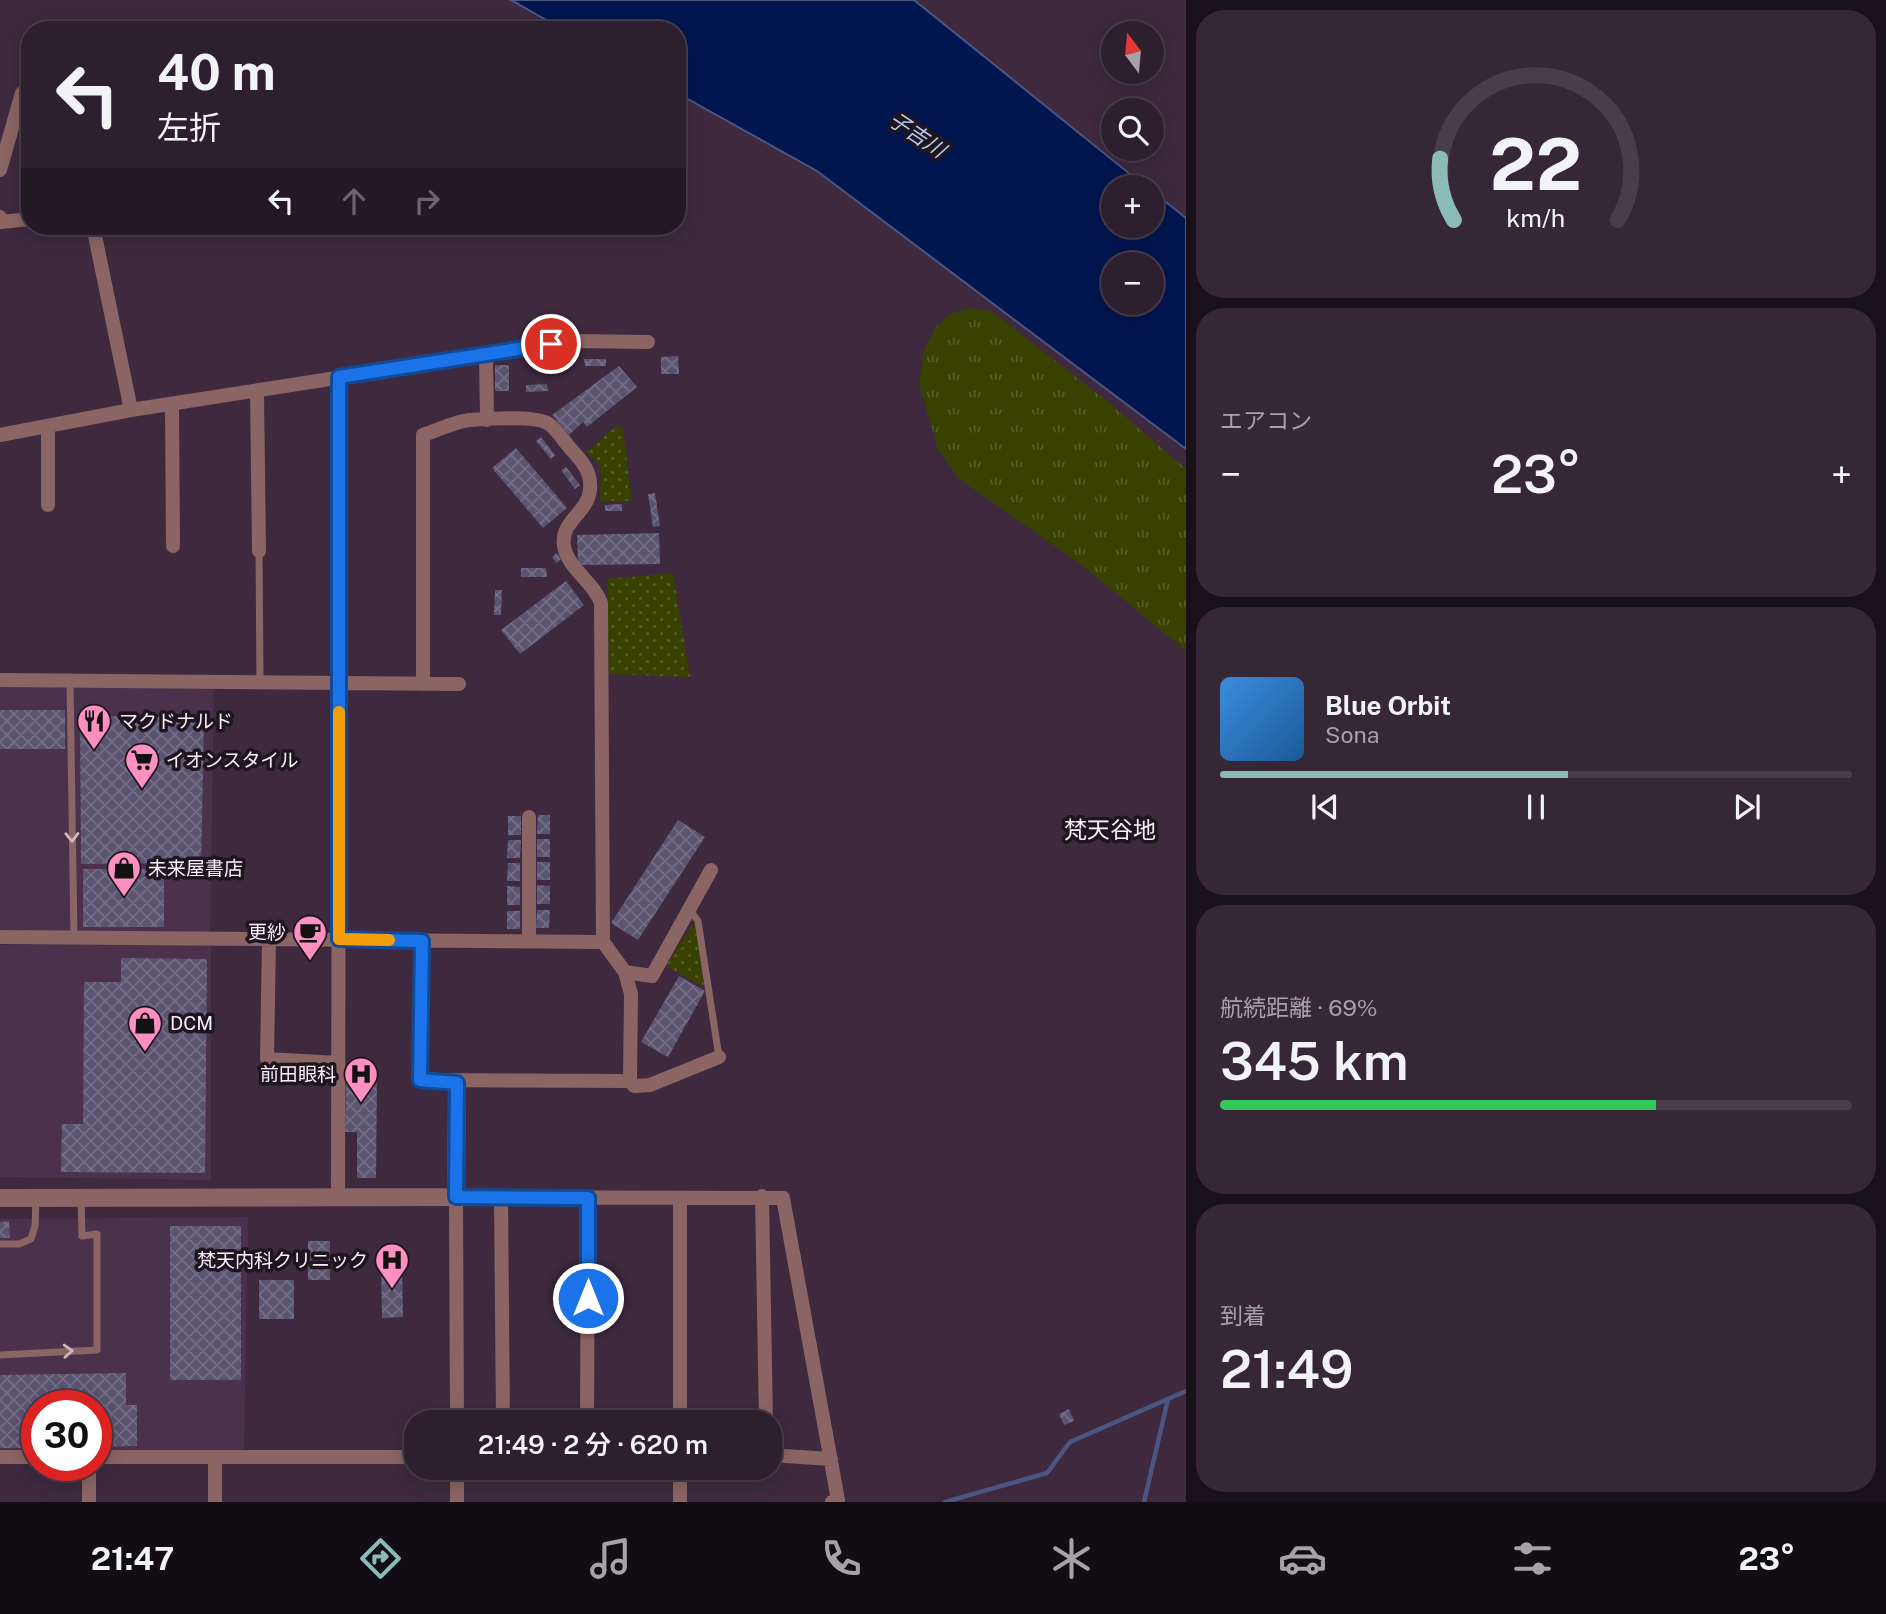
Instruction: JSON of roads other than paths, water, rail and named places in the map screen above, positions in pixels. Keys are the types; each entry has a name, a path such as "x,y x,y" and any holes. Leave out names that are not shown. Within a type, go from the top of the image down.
{"street":[{"path":"0,170 21,96"},
{"path":"0,217 1,222 21,220"},
{"path":"95,235 131,411"},
{"path":"0,435 172,404 573,341 648,342"},
{"path":"486,354 487,420"},
{"path":"338,550 339,377"},
{"path":"257,391 258,551"},
{"path":"172,404 173,546"},
{"path":"422,684 423,435 467,420 534,419 548,423 584,464 590,479 586,504 567,526 563,536 565,550 573,566 596,590 601,603 603,942 625,972 631,993 630,1081 634,1086 650,1085 719,1057"},
{"path":"48,426 48,505"},
{"path":"0,680 459,684"},
{"path":"338,684 338,1198"},
{"path":"529,817 529,941"},
{"path":"625,972 652,976 711,870"},
{"path":"0,937 603,942"},
{"path":"269,940 267,1059 338,1063"},
{"path":"422,941 420,1080 457,1083 630,1081"},
{"path":"457,1083 457,1410"},
{"path":"762,1196 766,1410"},
{"path":"501,1197 503,1410"},
{"path":"0,1198 783,1198 838,1500 832,1502"},
{"path":"587,1410 588,1198"},
{"path":"680,1198 680,1410"},
{"path":"782,1456 831,1459"},
{"path":"0,1457 21,1457"},
{"path":"112,1457 404,1457"},
{"path":"215,1458 215,1502"},
{"path":"457,1480 457,1502"},
{"path":"680,1480 681,1502"},
{"path":"89,1481 89,1502"}],"lane":[{"path":"338,550 338,684"},
{"path":"258,551 260,683"},
{"path":"70,681 74,938"},
{"path":"690,910 698,921 719,1057"},
{"path":"0,1244 19,1244 31,1239 36,1226 36,1198"},
{"path":"0,1354 97,1350 97,1234 82,1236 81,1198"}],"water":[{"name":"子吉川","path":"511,0 914,0 1101,151 1101,161 1114,161 1131,175 1101,175 1101,238 1164,238 1164,201 1186,218 1186,449 817,171 686,98 686,21 548,21"}],"waterway":[{"path":"945,1502 1047,1473 1070,1442 1186,1391"},
{"path":"1144,1502 1168,1399"}],"place":[{"name":"マクドナルド","path":"94,751"},
{"name":"イオンスタイル","path":"142,790"},
{"name":"未来屋書店","path":"124,898"},
{"name":"更紗","path":"310,962"},
{"name":"DCM","path":"145,1053"},
{"name":"前田眼科","path":"361,1104"},
{"name":"梵天内科クリニック","path":"392,1290"}],"district":[{"name":"梵天谷地","path":"1110,830"}]}
